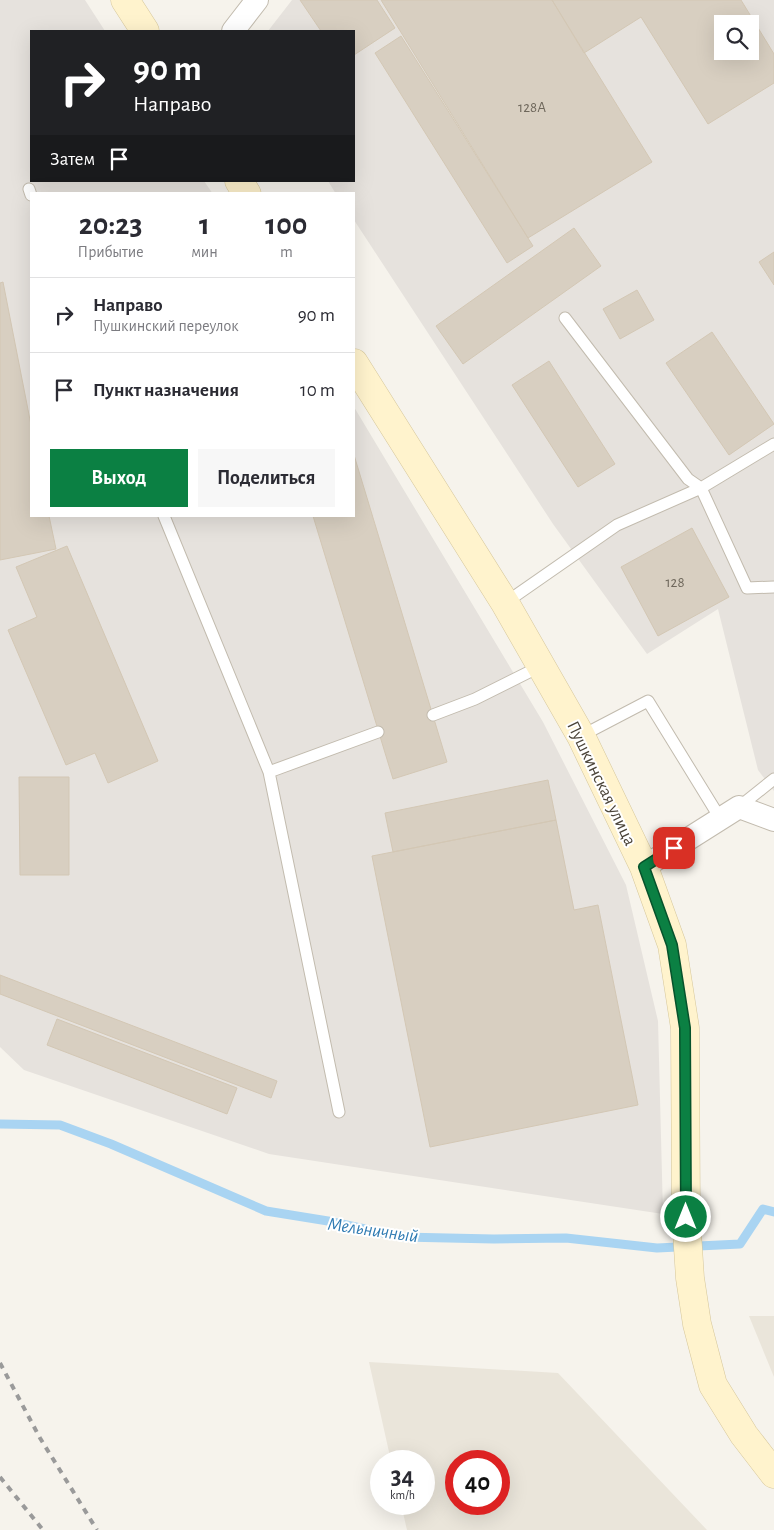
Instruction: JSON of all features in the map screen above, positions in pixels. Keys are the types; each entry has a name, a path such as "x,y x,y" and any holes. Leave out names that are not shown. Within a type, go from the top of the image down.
{"street":[{"path":"125,0 144,30"},
{"path":"234,30 257,0"},
{"name":"Пушкинская улица","path":"355,365 505,603 581,736 644,867 672,945 685,1028 686,1217 690,1278 697,1324 713,1385 744,1435 774,1474"},
{"path":"644,867 730,813 774,820"}],"lane":[{"path":"565,318 688,479 701,488 747,588 774,587"},
{"path":"505,603 617,525 701,488 774,444"},
{"path":"164,517 269,772 339,1112"},
{"path":"433,715 475,699 541,666"},
{"path":"581,736 648,701 730,813 774,779"},
{"path":"269,772 378,732"}],"shaded area":[{"path":"0,0 85,0 104,30 30,30 30,182 205,182 212,192 30,192 30,517 355,517 355,409 543,722 626,885 658,1021 663,1214 269,1154 24,1070 0,1047"},
{"path":"292,0 774,0 774,791 758,770 718,609 647,654 553,524 355,222 355,192 335,192 329,182 355,182 355,30 269,30"},
{"path":"749,1316 774,1316 774,1377"},
{"path":"369,1362 558,1373 707,1530 407,1530 404,1515 435,1515 435,1450 389,1450"}],"building":[{"path":"300,0 377,0 395,28 355,54 355,30 320,30"},
{"path":"381,0 552,0 652,162 528,238"},
{"path":"552,0 741,0 750,15 714,15 714,60 759,60 759,29 774,54 774,83 708,124 641,17 584,53"},
{"path":"401,36 533,246 507,263 375,53"},
{"path":"574,228 601,266 463,364 436,326"},
{"path":"774,252 774,285 759,262"},
{"path":"3,282 30,420 30,517 49,517 56,549 0,560 0,283"},
{"path":"637,290 654,320 620,339 603,309"},
{"path":"712,332 774,424 729,455 666,363"},
{"path":"549,361 615,464 578,487 512,385"},
{"path":"355,458 447,762 393,779 313,517 355,517"},
{"path":"692,528 729,597 658,636 621,567"},
{"path":"67,546 158,761 108,783 95,753 66,765 8,630 37,617 16,567"},
{"path":"19,777 69,777 69,875 20,875"},
{"path":"548,780 556,820 393,852 385,813"},
{"path":"556,820 574,910 598,905 638,1105 430,1147 372,856"},
{"path":"0,975 277,1081 271,1098 0,994"},
{"path":"57,1019 237,1088 227,1114 47,1045"}],"waterway":[{"name":"Мельничный","path":"0,1124 60,1125 111,1144 266,1211 328,1221 402,1237 566,1238 657,1248 740,1244 763,1209 774,1212"}],"railway":[{"path":"0,1363 40,1438 97,1530"},
{"path":"0,1477 43,1530"}],"route":[{"path":"674,848 644,867 672,945 685,1028 686,1217"}]}
